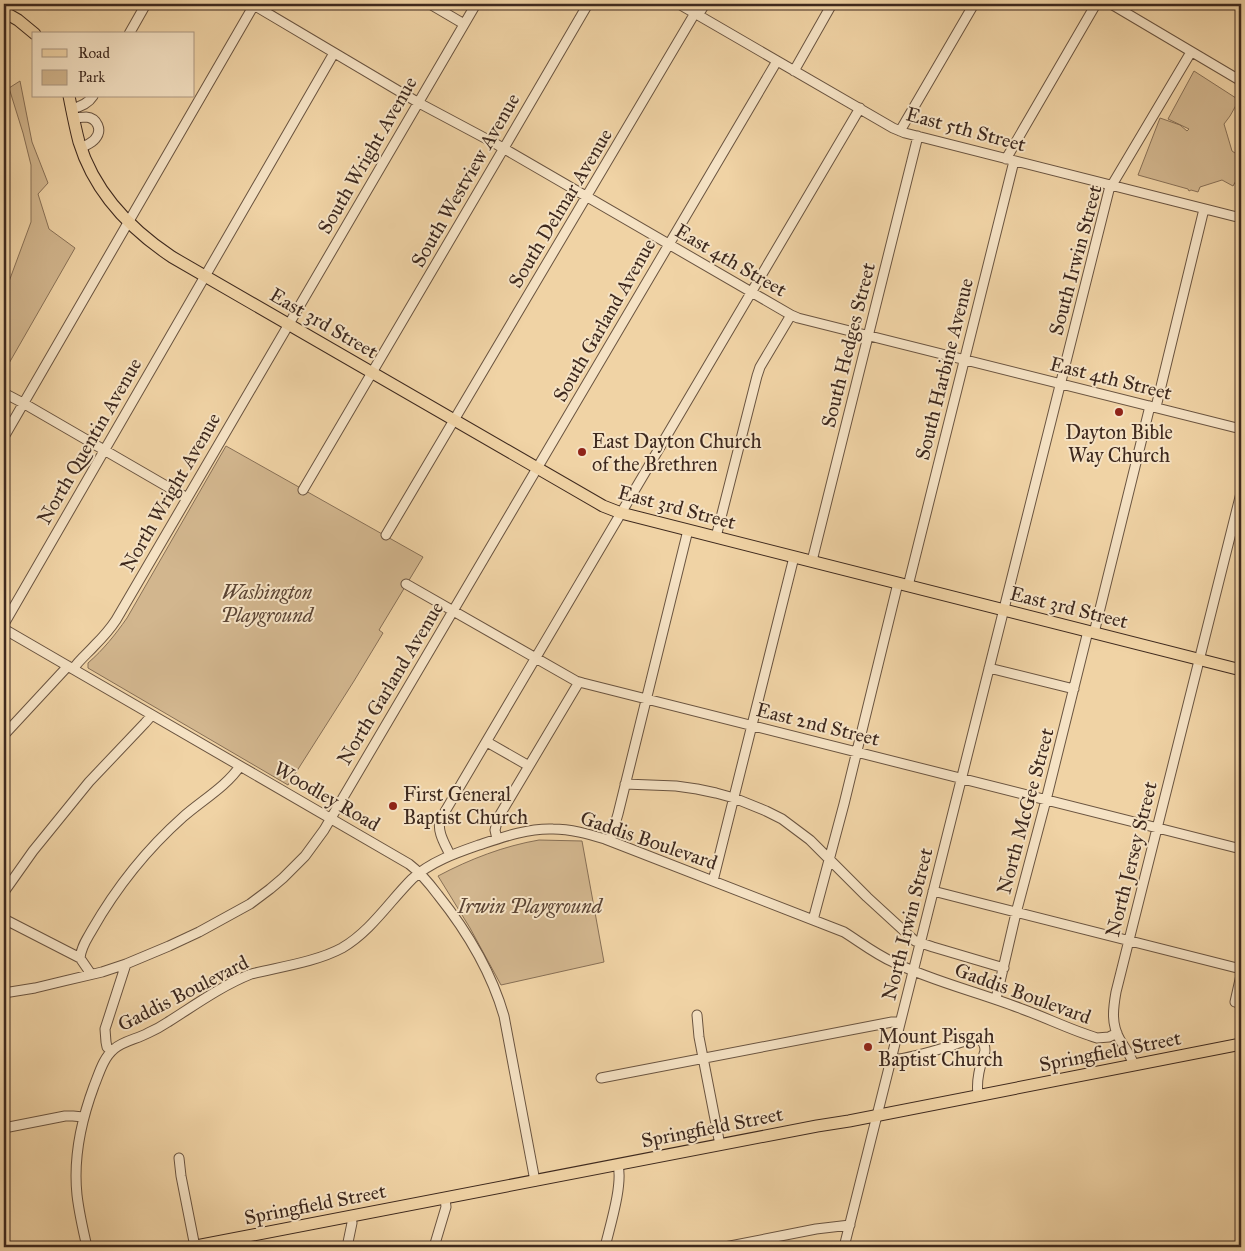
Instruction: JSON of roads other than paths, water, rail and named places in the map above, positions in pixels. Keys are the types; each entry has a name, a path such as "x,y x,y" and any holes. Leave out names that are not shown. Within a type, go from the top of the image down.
{"main road":[{"path":"7,4 4,10 33,32"},
{"name":"East 3rd Street","path":"69,98 81,148 95,178 128,222 154,245 604,506 621,513 1241,670"},
{"name":"Springfield Street","path":"193,1247 1241,1044"}],"street":[{"path":"130,32 146,4"},
{"path":"4,437 253,4"},
{"name":"East 4th Street","path":"253,4 419,103 504,148 791,315 1241,429"},
{"path":"430,4 464,24"},
{"name":"South Wright Avenue","path":"289,325 476,4"},
{"name":"South Westview Avenue","path":"303,490 588,4"},
{"name":"East 5th Street","path":"679,4 893,128 1010,160 1241,218"},
{"name":"South Delmar Avenue","path":"386,536 696,14 705,4"},
{"path":"794,71 832,4"},
{"path":"900,130 974,4"},
{"name":"South Harbine Avenue","path":"813,920 856,752 965,359 1010,160 1096,4"},
{"path":"1111,4 1241,81"},
{"name":"South Irwin Street","path":"1004,610 1109,190 1191,52"},
{"name":"North Quentin Avenue","path":"4,624 334,53"},
{"name":"South Garland Avenue","path":"537,468 777,61"},
{"path":"72,114 92,98"},
{"path":"450,855 442,840 439,826 440,820 860,108"},
{"path":"72,114 93,119 98,126 99,130 95,139 81,148"},
{"name":"South Hedges Street","path":"812,561 918,136"},
{"name":"North McGee Street","path":"996,999 1016,913 1074,689 1153,406 1204,209"},
{"path":"716,537 760,367 791,315"},
{"name":"North Wright Avenue","path":"4,735 70,667 95,646 116,620 289,325"},
{"path":"4,394 24,403 187,498"},
{"name":"North Garland Avenue","path":"4,993 35,988 126,964 169,946 250,904 283,878 305,856 331,818 537,468"},
{"name":"North Jersey Street","path":"1134,1065 1117,1033 1113,1014 1114,1001 1241,493"},
{"path":"610,841 688,530"},
{"path":"713,881 794,557"},
{"name":"East 2nd Street","path":"406,584 578,682 1241,849"},
{"name":"North Irwin Street","path":"844,1247 1004,610"},
{"name":"Woodley Road","path":"4,629 331,818 420,872 455,917 482,963 497,994 504,1016 535,1181"},
{"path":"990,668 1074,689"},
{"path":"496,839 495,830 498,818 578,682"},
{"path":"4,892 33,851 89,782 152,715"},
{"path":"487,742 529,766"},
{"path":"80,958 80,952 97,921 118,889 142,858 178,821 235,774 240,766"},
{"name":"Gaddis Boulevard","path":"625,784 676,786 716,793 750,804 782,819 810,840 887,916 915,940 1004,968"},
{"name":"Gaddis Boulevard","path":"112,1051 122,1044 161,1026 207,996 240,978 322,956 342,947 358,937 420,872 450,855 513,834 551,829 582,832 610,841 844,932 878,954 913,970 954,986 996,999 1097,1038 1117,1033"},
{"path":"933,891 1241,969"},
{"path":"4,919 80,958 91,974"},
{"path":"87,1247 77,1185 78,1143 83,1117 98,1076 112,1051 106,1042 105,1029 126,964"},
{"path":"1238,1002 1241,975"},
{"path":"696,1014 720,1145"},
{"path":"601,1078 900,1022"},
{"path":"891,1060 977,1039 984,1044 985,1051 978,1076 978,1095"},
{"path":"4,1128 65,1116 83,1117"},
{"path":"179,1158 193,1247"},
{"path":"605,1247 619,1186 620,1175 618,1165"},
{"path":"434,1247 446,1207 445,1198"},
{"path":"347,1247 352,1223 351,1216"},
{"path":"725,1247 816,1229 850,1225"}],"place":[{"name":"Dayton Bible Way Church","path":"1119,412"},
{"name":"East Dayton Church of the Brethren","path":"582,452"},
{"name":"First General Baptist Church","path":"393,806"},
{"name":"Mount Pisgah Baptist Church","path":"868,1047"}],"park label":[{"name":"Washington Playground","path":"267,604"},
{"name":"Irwin Playground","path":"530,906"}]}
